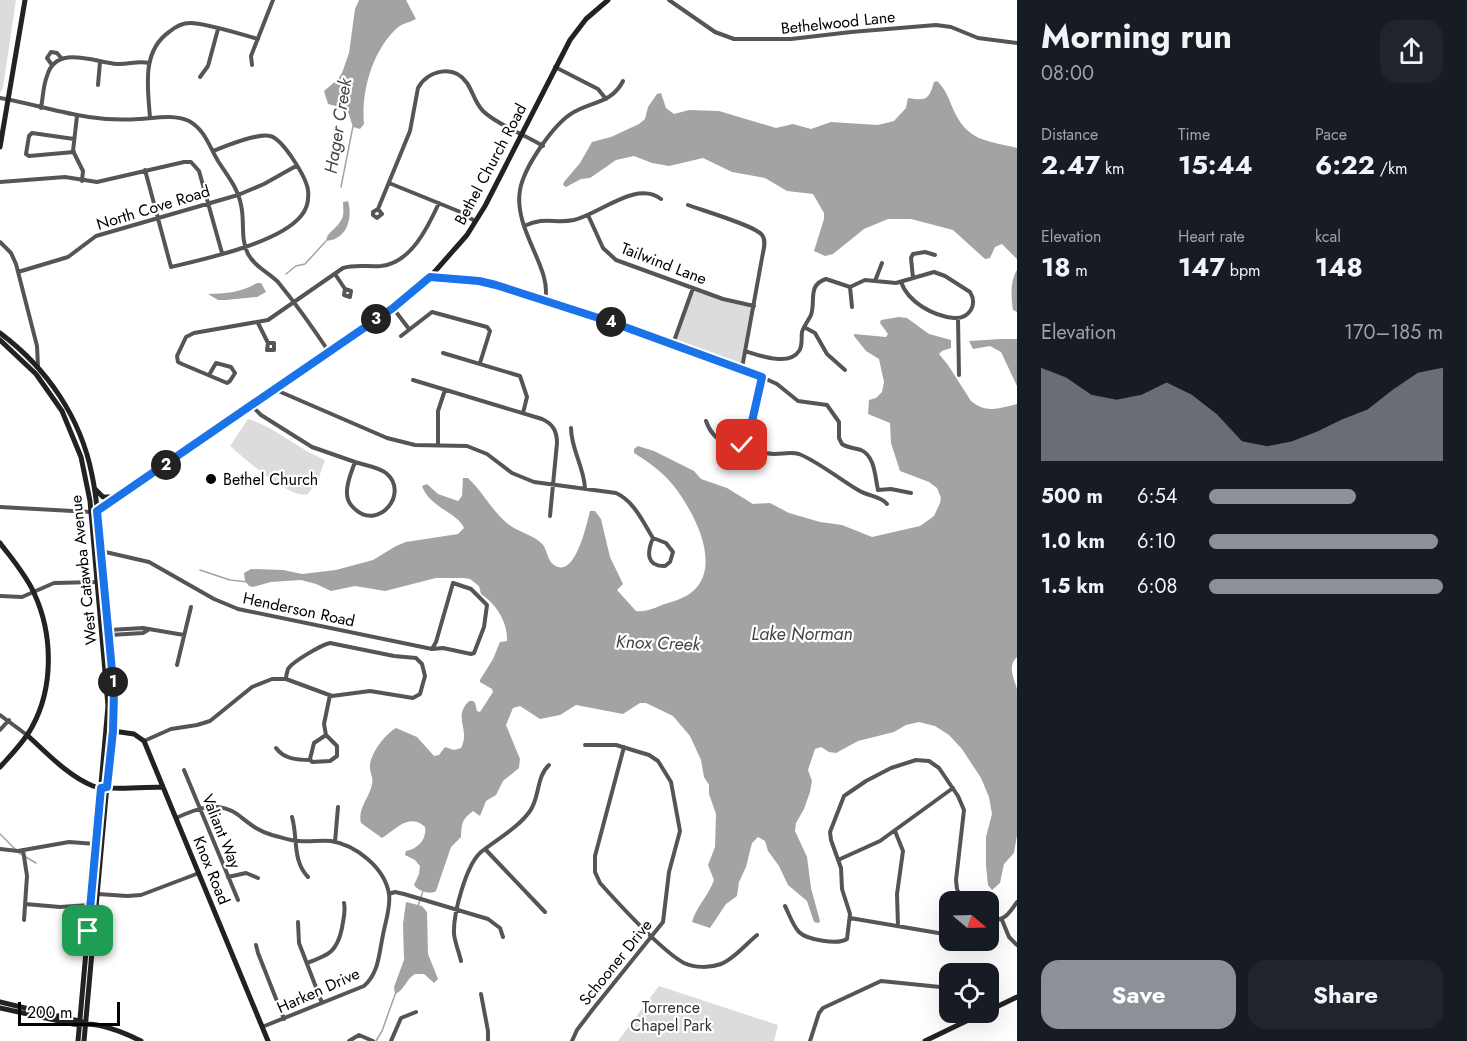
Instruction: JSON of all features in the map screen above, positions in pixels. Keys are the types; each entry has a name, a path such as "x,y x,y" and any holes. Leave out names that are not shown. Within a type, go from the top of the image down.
{"street":[{"path":"0,147 25,0"},
{"path":"252,65 251,56 273,0"},
{"name":"Bethel Church Road","path":"94,511 120,497 393,308 430,277 460,245 476,222 574,33 608,0"},
{"name":"Bethelwood Lane","path":"669,0 716,32 734,39 790,39 936,25 951,27 978,38 1017,43"},
{"path":"150,118 149,63 159,41 178,26 190,23 258,39"},
{"path":"200,77 208,66 218,29"},
{"path":"52,65 48,61 49,54 55,52 62,59"},
{"path":"41,108 47,75 52,65 62,59 76,57 117,64 140,61 149,63"},
{"path":"98,85 100,62"},
{"path":"555,67 598,88 606,99"},
{"path":"378,209 410,131 418,88 433,73 441,71 455,73 466,81 483,111 543,146"},
{"path":"544,300 546,283 524,226 519,205 520,190 527,170 567,116 606,99 617,92 623,81"},
{"path":"0,98 77,116 114,121 175,117 188,121 200,130 238,195 242,207 245,246 252,261 274,278 329,352"},
{"path":"77,116 74,152 83,171 82,181"},
{"path":"74,139 32,133 29,136 26,154 29,156 74,152"},
{"path":"145,170 171,267 272,237 298,219 304,212 308,200 308,189 281,142 268,135 257,136 213,151"},
{"path":"0,182 65,177 97,182 191,162 199,171 222,253"},
{"name":"North Cove Road","path":"18,272 68,257 96,236 238,195 296,166"},
{"path":"388,183 458,211 476,222"},
{"path":"524,226 539,220 572,220 638,193 650,193 661,199"},
{"path":"209,375 216,363 231,367 235,373 227,383 178,362 177,356 186,337 194,333 258,323 272,318 343,268 353,265 383,266 400,258 421,238 439,203"},
{"path":"688,206 748,227 762,234 765,242 742,368"},
{"name":"Tailwind Lane","path":"588,215 603,248 612,258 621,263 731,301 754,306"},
{"path":"0,242 11,253 18,272 37,349 38,367"},
{"path":"913,278 911,260 913,254 925,252 935,255"},
{"path":"874,280 882,263"},
{"path":"745,351 768,359 794,356 800,349 804,327 811,315 813,292 817,284 828,279 850,287 865,280 891,284 929,272 937,273 970,292 974,299 972,309 958,318 947,317 917,304 906,293 901,282"},
{"path":"334,274 345,289"},
{"path":"430,277 486,282 544,300 742,368 778,384 798,401 828,406 839,422 839,438 842,444 864,451 869,457 878,490 891,489 911,493"},
{"path":"850,287 852,307"},
{"path":"673,344 693,288"},
{"path":"393,308 410,329"},
{"path":"401,336 432,312 487,327 490,331 480,363"},
{"path":"958,318 959,375"},
{"path":"258,323 268,343"},
{"path":"804,327 815,333 827,354 845,370"},
{"name":"West Catawba Avenue","path":"0,333 38,367 58,393 75,422 86,451 95,489 98,582 108,714 98,894 78,1041"},
{"name":"West Catawba Avenue","path":"0,340 28,364 62,411 78,446 86,471 101,551 114,707 113,731 103,786 90,908 82,1023 84,1041"},
{"path":"26,355 33,354 37,349"},
{"path":"442,353 520,376 527,397 523,413"},
{"path":"762,377 751,426 753,442 760,450 767,453 799,455 863,493 882,499 887,504"},
{"path":"413,380 523,413 547,422 555,429 557,443 550,516"},
{"path":"275,389 387,438 416,445 471,447 487,454 516,476 534,482 609,491 624,498 653,538 666,543 673,552 670,562 665,566 654,565 650,560 648,554 653,538"},
{"path":"49,390 71,422 75,422"},
{"path":"438,445 438,411 445,390"},
{"path":"252,406 261,415 312,447 384,472 392,481 395,490 393,501 382,513 374,516 366,515 356,510 349,502 348,484 355,462"},
{"path":"706,421 716,437 727,444 736,446 753,442"},
{"path":"571,428 571,436 585,479 585,488"},
{"path":"95,489 103,497 120,497"},
{"path":"0,507 94,511"},
{"path":"0,543 34,592 45,626 48,661 42,702 27,735 0,767"},
{"name":"Henderson Road","path":"101,551 149,562 214,599 238,609 432,649 443,648 471,654 474,653 484,627 487,605 471,589 453,583 432,649"},
{"path":"0,596 22,597 54,583 98,582"},
{"path":"99,599 103,607 106,633 143,633 148,630 184,635"},
{"path":"177,665 191,607"},
{"path":"113,731 134,734 144,741 171,729 210,721 257,684 272,679 286,679 330,695 340,696 370,691 416,698 422,690 425,670 420,661 411,657 393,656 330,642 320,645 292,664 287,670 286,679"},
{"path":"106,670 109,673 114,707"},
{"path":"276,748 280,754 310,760 313,763 334,759 337,756 337,746 326,735 324,724 330,695"},
{"path":"0,715 9,720 71,774 91,785 163,787"},
{"path":"0,730 9,720"},
{"path":"310,760 314,743 326,735"},
{"name":"Knox Road","path":"144,741 268,1041"},
{"name":"Schooner Drive","path":"572,1041 593,1008 661,925 669,872 679,837 680,824 671,782 663,768 649,755 608,744 585,746"},
{"path":"624,747 597,846 594,870 597,878 606,890 653,936 684,962 694,966 710,966 728,961 757,935"},
{"path":"785,906 801,933 827,941 846,941 850,918 842,889 842,871 830,832 842,801 854,788 891,768 920,759 935,764 961,802 965,813 956,880 958,891"},
{"path":"461,961 454,933 457,910 471,864 485,849 529,812 536,801 542,775 549,765"},
{"name":"Valiant Way","path":"184,770 238,900"},
{"path":"838,860 872,846 952,788"},
{"path":"176,818 212,806 238,815 259,831 297,841 335,842 356,851 372,863 389,894 395,892 404,894 494,922 500,928 503,937"},
{"path":"335,842 338,807"},
{"path":"292,817 300,866 308,877"},
{"path":"895,831 903,851 897,883 898,926"},
{"path":"0,849 22,850 69,842 96,844"},
{"path":"485,849 545,912"},
{"path":"22,850 27,876 24,920"},
{"path":"95,855 97,865 94,891 98,894 141,895 199,873"},
{"path":"228,877 246,873 258,878"},
{"name":"Harken Drive","path":"262,1027 364,986 374,975 389,894"},
{"path":"1017,902 1002,920 1009,937 1017,945"},
{"path":"307,963 328,955 335,948 340,936 345,910 344,903"},
{"path":"25,904 93,908 91,933 93,940"},
{"path":"850,918 939,933"},
{"path":"298,922 299,943 322,1003"},
{"path":"256,945 284,1018"},
{"path":"810,1041 821,1010 879,981 939,987"},
{"path":"481,994 488,1041"},
{"path":"999,1005 1017,997"},
{"path":"0,1002 124,1033 141,1041"},
{"path":"0,1008 82,1023"},
{"path":"391,1041 401,1018 416,1012"},
{"path":"925,1041 962,1023"},
{"path":"349,1041 359,1035 373,1041"}],"green space":[{"path":"0,0 16,0 3,88 0,93"},
{"path":"693,288 753,306 742,368 674,344"},
{"path":"248,419 268,427 325,460 318,480 308,494 300,494 280,485 230,446"},
{"name":"Torrence Chapel Park","path":"659,986 778,1025 774,1041 618,1041"}],"water":[{"path":"359,0 406,0 416,19 398,27 380,49 366,86 364,124 360,129 353,127 347,109 328,104 324,91 342,73 349,53 355,9"},
{"path":"937,81 945,90 959,120 972,134 987,141 1017,148 1017,259 1002,244 995,247 990,258 985,259 953,230 911,219 888,219 864,229 833,254 825,256 814,251 824,213 813,194 787,191 765,178 732,172 703,158 669,166 634,156 616,160 590,178 581,179 566,187 563,185 592,142 611,137 639,124 645,119 648,107 657,94 661,93 666,108 674,114 689,110 719,111 776,128 793,124 811,129 831,122 878,125 894,121 906,108 908,98 926,98 934,82"},
{"path":"348,201 350,214 347,227 339,237 326,241 328,235 342,220 343,202"},
{"path":"1017,270 1017,312 1013,310 1012,284"},
{"path":"261,283 266,292 257,297 218,300 208,294 234,292"},
{"name":"Lake Norman","path":"907,318 929,334 951,340 951,348 939,354 971,401 988,409 1017,404 1017,657 1012,668 1017,689 1017,835 1014,853 1004,864 1000,883 992,890 988,885 986,837 992,814 989,797 981,778 962,749 949,735 935,726 919,722 906,725 894,732 858,741 836,753 821,747 815,749 808,770 812,781 810,792 796,823 795,831 807,857 819,923 814,922 807,901 788,885 779,866 768,851 765,841 758,837 752,843 746,867 739,882 737,896 726,904 710,928 692,922 714,880 708,865 715,847 716,814 701,760 690,736 673,716 646,703 640,703 623,714 576,705 560,715 540,719 520,706 513,708 506,725 520,759 519,768 503,781 496,795 486,801 480,816 473,811 464,820 461,837 451,847 436,891 421,891 416,887 414,885 420,866 415,860 405,855 406,851 421,843 425,836 425,827 413,821 408,822 382,838 361,823 362,808 371,789 371,760 379,744 396,728 417,737 434,756 439,755 445,747 454,750 461,748 464,741 462,713 464,707 469,701 473,701 477,711 480,712 493,692 480,680 500,642 507,641 500,614 481,594 479,586 470,579 464,578 436,578 385,591 355,586 331,591 301,580 271,582 253,587 245,581 244,573 251,569 283,570 302,574 336,570 373,560 406,542 458,534 464,528 461,523 437,505 422,486 427,484 438,494 458,501 462,496 463,478 468,478 502,519 540,542 551,563 561,567 568,565 574,558 590,511 595,511 601,519 610,557 623,584 617,590 636,611 645,611 690,594 701,582 705,567 705,550 700,532 683,499 664,476 634,453 634,449 638,446 654,451 694,471 701,479 727,488 753,504 770,503 789,513 820,522 842,525 872,537 920,526 934,516 941,498 937,488 929,482 900,471 891,443 890,423 868,414 869,400 876,398 882,392 884,382 879,359 866,351 854,336 854,334 886,337 888,334 880,323 881,320"},
{"path":"1017,339 1017,386 1001,352 990,346 973,349 969,341"},
{"path":"406,902 422,906 427,912 428,954 438,979 434,983 424,974 415,974 395,994 394,987 404,960 403,924"}],"waterway":[{"name":"Hager Creek","path":"341,187 353,126"},
{"name":"Hager Creek","path":"286,274 296,266 305,264 326,241"},
{"name":"Knox Creek","path":"200,570 230,580 248,582"},
{"path":"0,834 16,850"},
{"path":"19,853 36,863"},
{"path":"418,906 423,891"},
{"path":"376,1041 396,992"}],"place":[{"name":"Bethel Church","path":"211,479"}],"route":[{"path":"88,931 101,788 107,787 114,707 97,511 393,308 430,277 486,282 526,294 742,368 762,377 751,426 753,442 742,445"}]}
